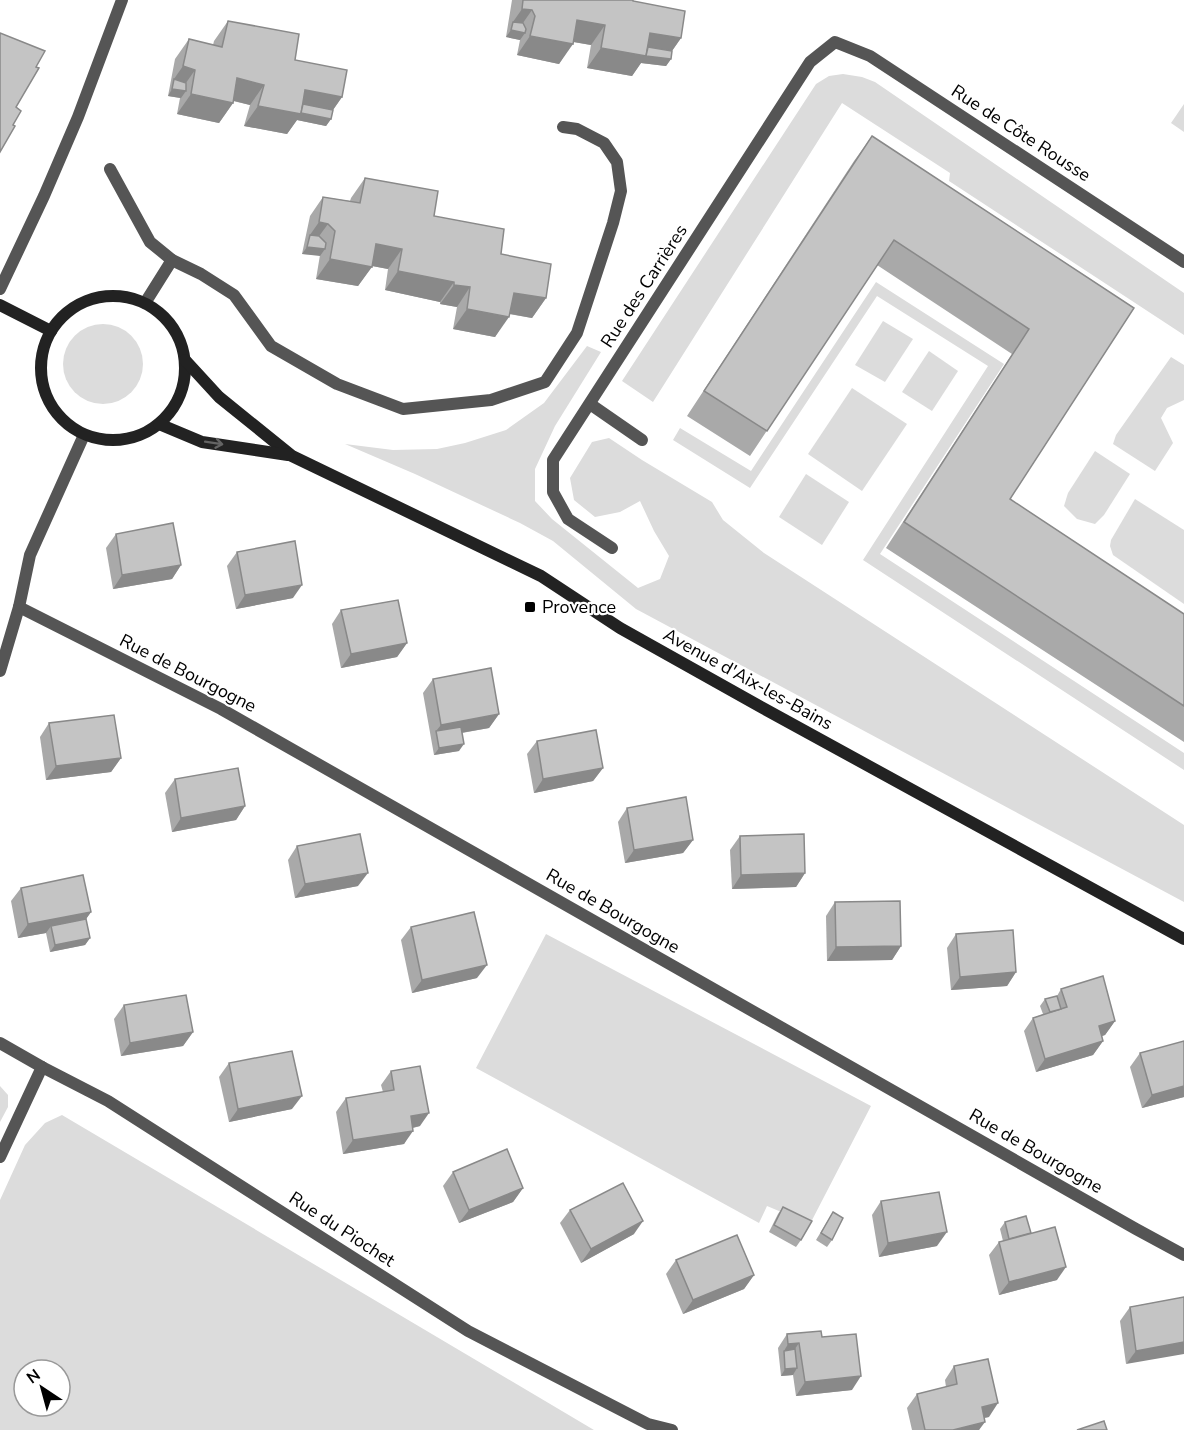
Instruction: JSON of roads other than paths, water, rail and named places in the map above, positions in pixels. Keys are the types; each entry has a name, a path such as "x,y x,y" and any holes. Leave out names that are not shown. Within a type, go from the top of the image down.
{"main road":[{"name":"Avenue d'Aix-les-Bains","path":"124,296 145,303 166,318 178,337 185,360 183,384 175,406 159,424 138,436 114,441 84,435 70,426 53,409 43,387 41,363 46,340 60,319 77,305 100,297 124,296"},
{"path":"0,305 51,331"},
{"name":"Avenue d'Aix-les-Bains","path":"185,360 219,398 292,456 541,576 620,628 1184,939"},
{"name":"Avenue d'Aix-les-Bains","path":"159,424 202,441 292,456"}],"street":[{"path":"0,289 49,187 122,0"},
{"name":"Rue de Côte Rousse","path":"835,42 870,56 1184,262"},
{"name":"Rue des Carrières","path":"612,548 568,519 554,492 553,460 810,62 835,42"},
{"path":"110,169 150,242 172,260 201,274 234,295 271,346 336,384 403,409 491,400 545,382 577,333 613,224 621,191 617,162 604,143 577,129 563,127"},
{"path":"145,303 172,260"},
{"path":"590,404 642,440"},
{"path":"0,671 19,607 30,555 84,435"},
{"name":"Rue de Bourgogne","path":"19,607 222,708 1184,1255"},
{"name":"Rue du Piochet","path":"0,1043 108,1101 468,1331 648,1424 672,1430"},
{"path":"0,1156 42,1067"}],"place":[{"name":"Provence","path":"530,607"}]}
